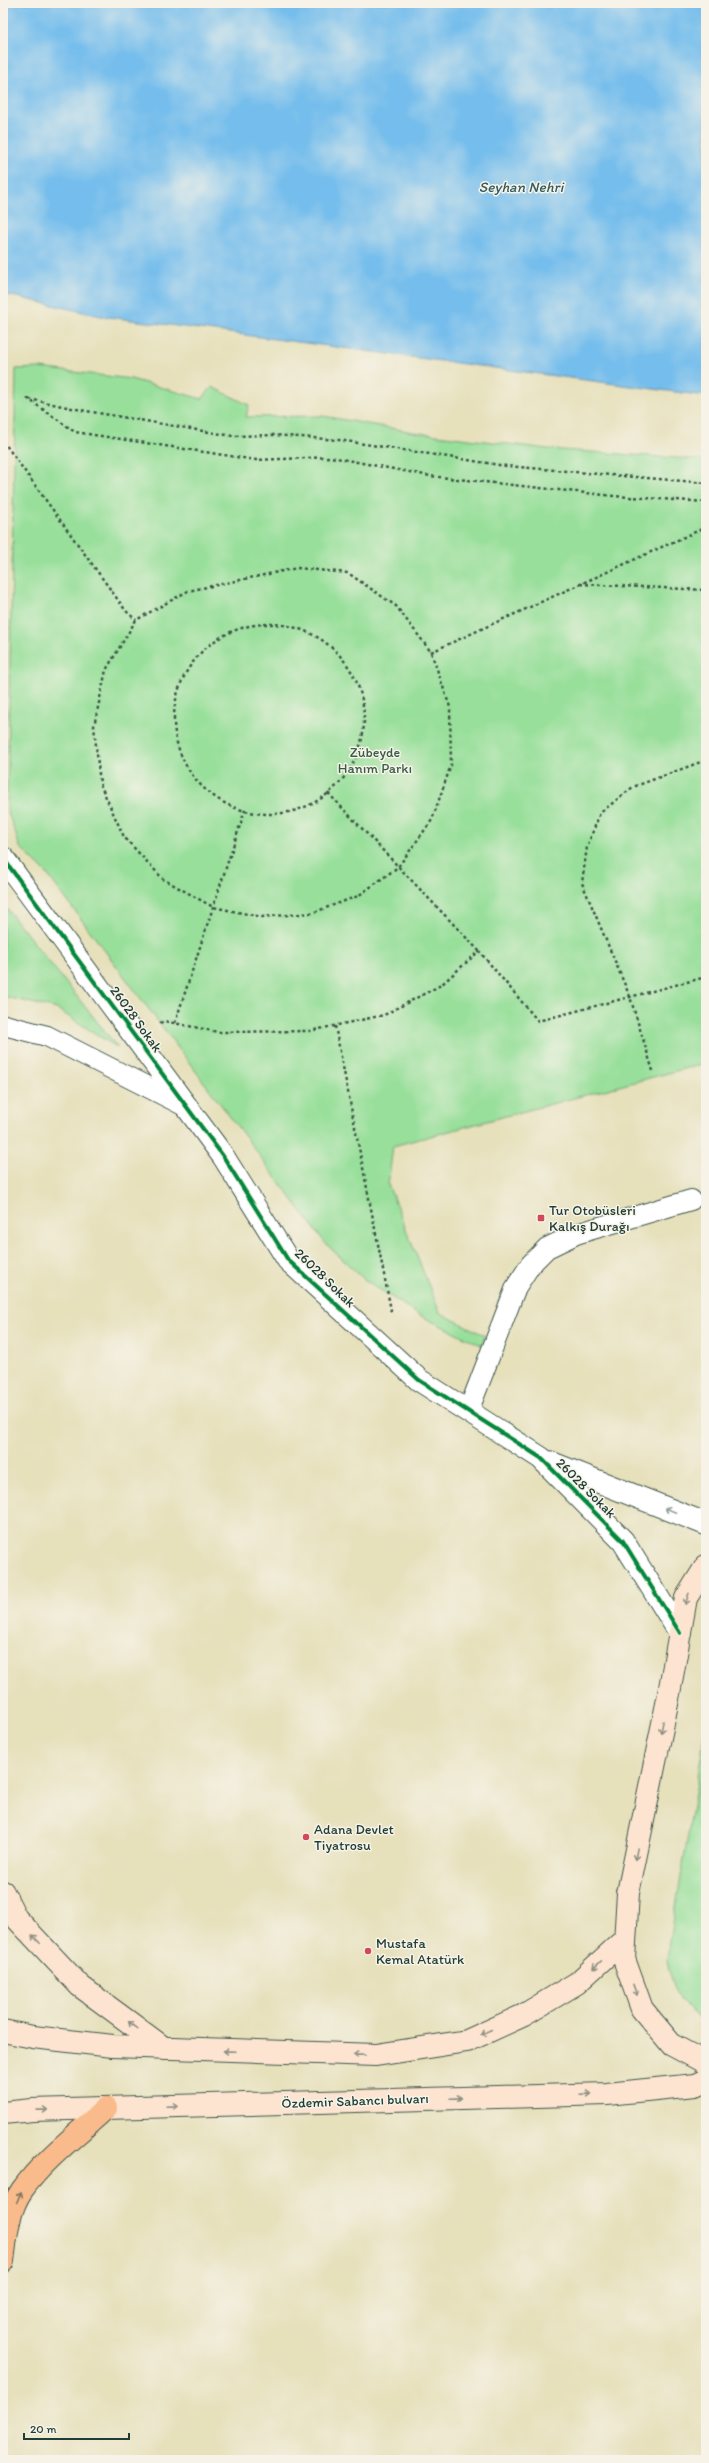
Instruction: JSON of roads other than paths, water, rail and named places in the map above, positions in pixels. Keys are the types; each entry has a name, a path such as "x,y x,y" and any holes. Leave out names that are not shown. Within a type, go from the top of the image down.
{"highway":[{"path":"3,2261 8,2224 22,2191 48,2162 106,2108"}],"main road":[{"path":"706,1566 686,1598 628,1893 624,1960 642,2009 672,2044 706,2063"},
{"path":"3,1892 16,1918 80,1986 164,2048"},
{"path":"3,2031 33,2037 113,2046 376,2056 466,2041 524,2015 577,1983 625,1939"},
{"name":"Özdemir Sabancı bulvarı","path":"3,2113 106,2108 607,2094 696,2085 706,2080"}],"street":[{"name":"26028 Sokak","path":"3,858 223,1156 288,1260 420,1380 541,1458 623,1540 680,1633"},
{"path":"541,1458 706,1524"}],"lane":[{"path":"4,1026 48,1036 185,1106"},
{"path":"468,1412 516,1287 531,1264 548,1248 576,1234 691,1200"}],"water":[{"name":"Seyhan Nehri","path":"3,3 706,3 706,396 101,316 3,294"}],"place":[{"name":"Tur Otobüsleri Kalkış Durağı","path":"541,1218"},
{"name":"Adana Devlet Tiyatrosu","path":"306,1837"},
{"name":"Mustafa Kemal Atatürk","path":"368,1951"}],"park label":[{"name":"Zübeyde Hanım Parkı","path":"375,760"}]}
